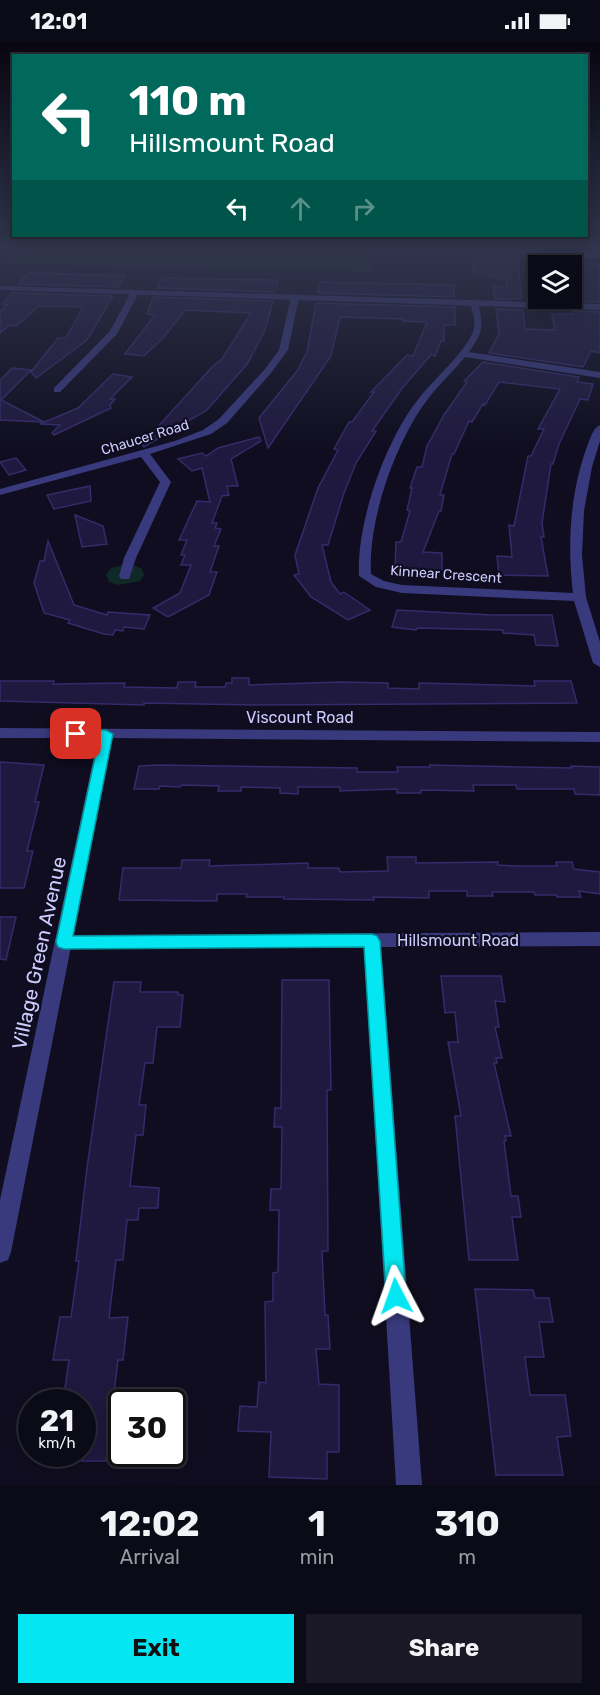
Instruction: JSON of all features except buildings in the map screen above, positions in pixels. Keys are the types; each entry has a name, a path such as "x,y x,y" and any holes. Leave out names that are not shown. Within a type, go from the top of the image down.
{"street":[{"path":"57,390 114,332 123,315"},
{"name":"Chaucer Road","path":"0,492 179,443 207,432 223,421 268,371 283,350 291,315"},
{"name":"Kinnear Crescent","path":"477,315 479,325 471,342 418,407 392,456 373,512 363,564 365,576 380,584 402,589 580,597"},
{"path":"461,354 600,375"},
{"path":"600,428 589,453 579,507 577,558 580,597 600,663"},
{"path":"125,576 130,558 166,482 143,453"},
{"name":"Viscount Road","path":"0,733 600,737"},
{"name":"Village Green Avenue","path":"0,1252 106,734"},
{"name":"Hillsmount Road","path":"64,942 600,939"},
{"path":"372,941 409,1485"}],"green space":[{"path":"122,565 136,566 142,569 144,575 140,581 118,585 109,582 106,575 111,568"}],"route":[{"path":"76,734 106,734 64,942 372,941 396,1296"}]}
